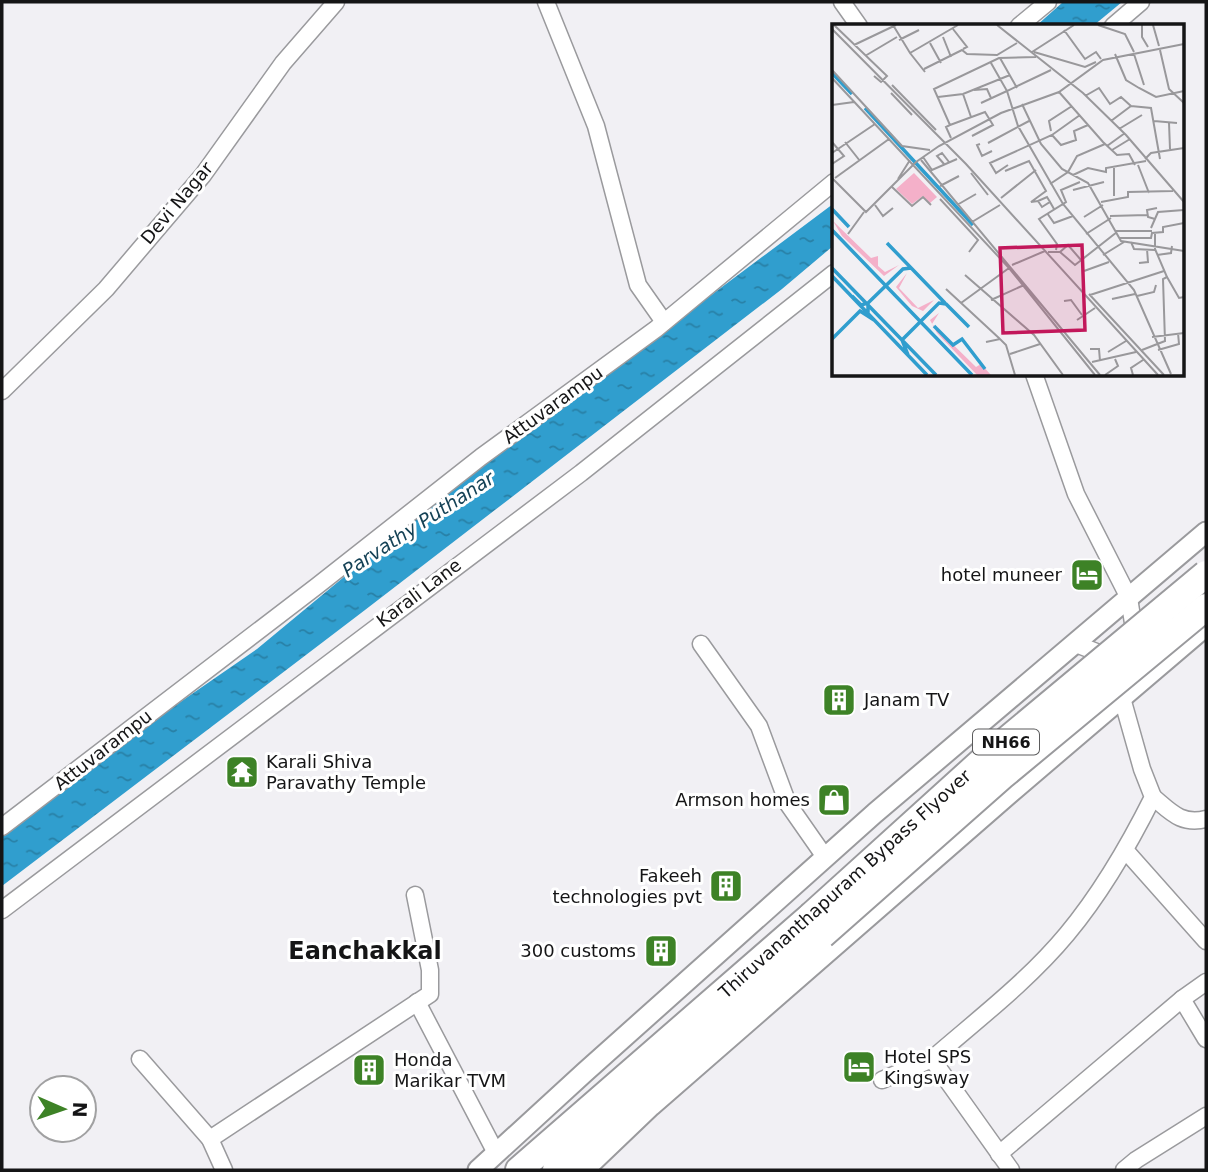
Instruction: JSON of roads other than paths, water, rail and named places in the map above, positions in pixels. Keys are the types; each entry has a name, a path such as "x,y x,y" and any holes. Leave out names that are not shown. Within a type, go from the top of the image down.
{"highway":[{"name":"Thiruvananthapuram Bypass Flyover","path":"556,1170 817,925 990,754 1206,574"},
{"name":"Thiruvananthapuram Bypass Flyover","path":"519,1170 1206,607"}],"street":[{"name":"Devi Nagar","path":"2,391 106,289 203,174 283,63 336,2"},
{"path":"546,2 596,126 638,285 664,322"},
{"path":"842,2 858,24"},
{"path":"1021,24 1048,2"},
{"path":"1115,24 1141,2"},
{"name":"Attuvarampu","path":"2,827 481,457 664,322 832,184"},
{"name":"Karali Lane","path":"2,910 581,472 832,275"},
{"path":"1035,376 1076,494 1129,598 1133,623 1142,637 1153,646 1181,648"},
{"path":"478,1170 825,857 1129,598 1197,548 1206,532"},
{"path":"584,1170 661,1098 1206,626"},
{"path":"701,644 759,726 788,804 825,857"},
{"path":"1076,644 1104,655 1122,682 1122,698 1142,769 1153,797 1174,816 1193,822 1206,819"},
{"path":"882,1080 932,1059 1033,971 1067,934 1126,851 1153,797"},
{"path":"1126,851 1206,941"},
{"path":"210,1139 430,994 415,895"},
{"path":"999,1154 1182,999 1206,982"},
{"path":"1182,999 1206,1039"},
{"path":"417,1002 496,1153"},
{"path":"140,1059 210,1139 224,1170"},
{"path":"932,1059 1011,1170"},
{"path":"1124,1170 1206,1116"}],"water":[{"path":"1063,2 1122,2 1095,24 1038,24"},
{"name":"Parvathy Puthanar","path":"832,205 832,247 782,289 2,886 2,825 257,649 432,504"}],"place":[{"name":"hotel muneer","path":"1087,575"},
{"name":"Janam TV","path":"839,700"},
{"name":"Karali Shiva Paravathy Temple","path":"242,772"},
{"name":"Armson homes","path":"834,800"},
{"name":"Fakeeh technologies pvt","path":"726,886"},
{"name":"300 customs","path":"661,951"},
{"name":"Hotel SPS Kingsway","path":"859,1067"},
{"name":"Honda Marikar TVM","path":"369,1070"}],"district":[{"name":"Eanchakkal","path":"365,951"}]}
